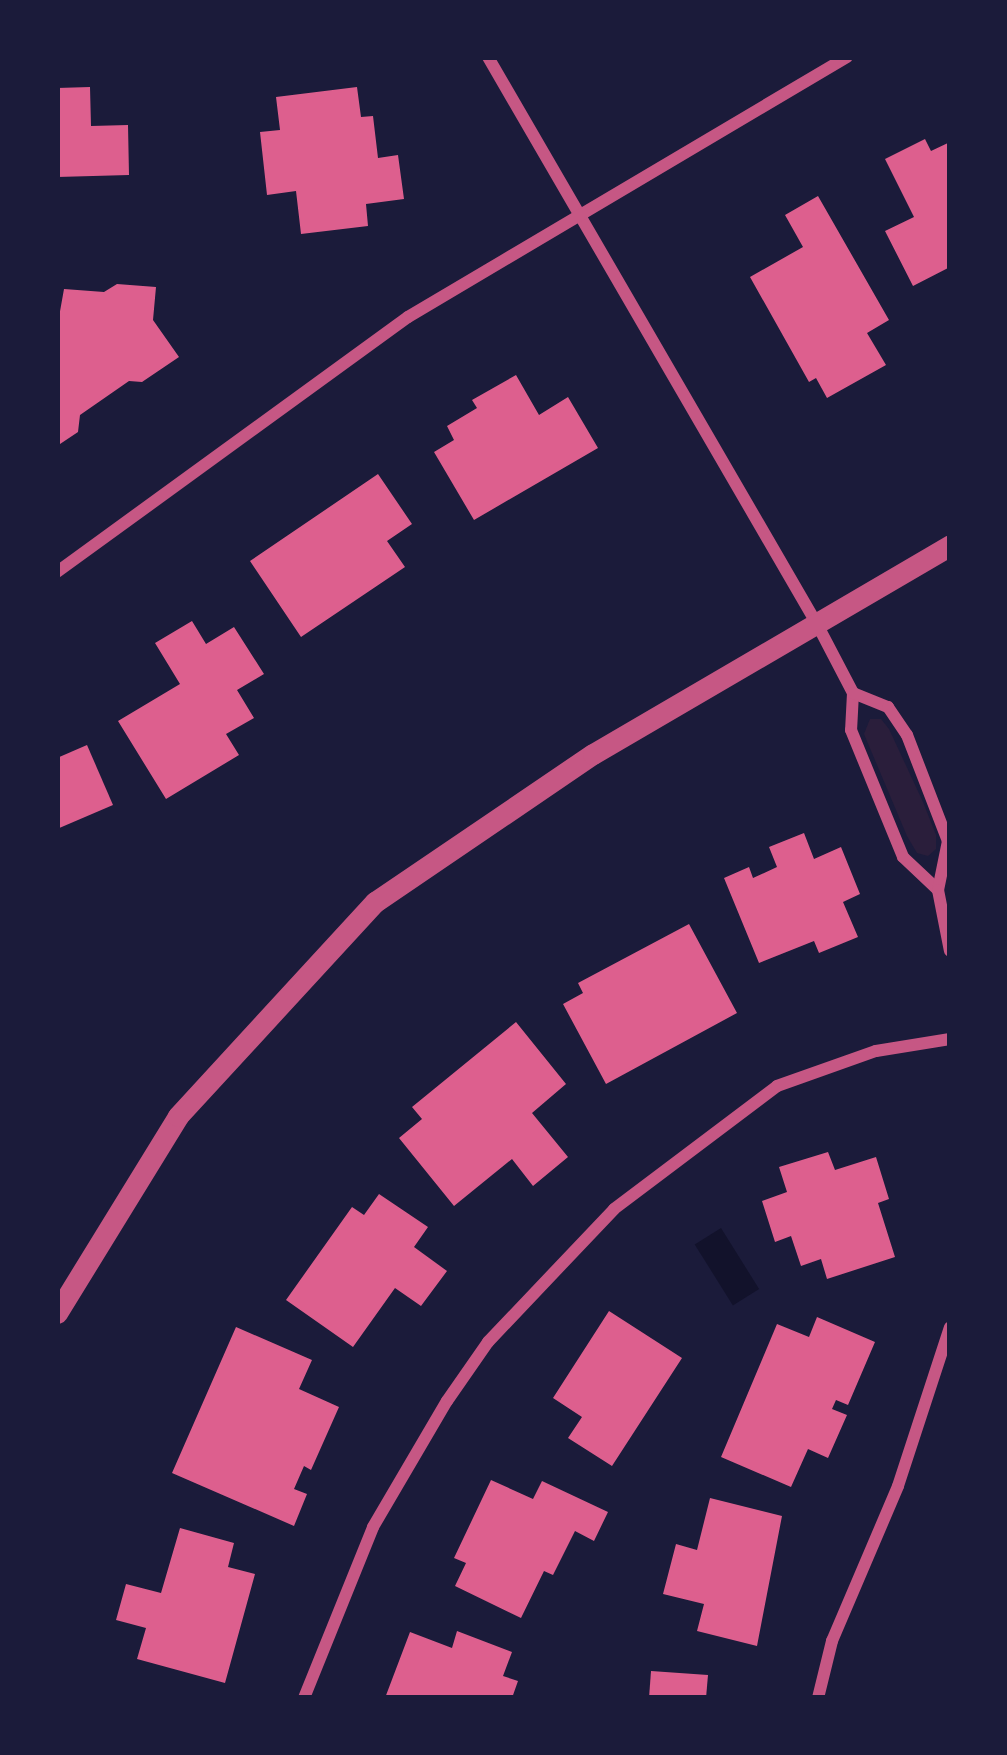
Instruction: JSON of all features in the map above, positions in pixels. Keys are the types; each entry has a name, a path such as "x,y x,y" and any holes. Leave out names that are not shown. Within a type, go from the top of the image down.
{"street":[{"path":"488,57 817,624 854,693 851,730 903,857 938,890"},
{"path":"57,572 373,341 847,57"},
{"path":"57,1313 178,1116 375,902 593,754 950,545"},
{"path":"854,693 887,707 907,735 948,841 938,890 950,951"},
{"path":"304,1698 373,1527 447,1401 488,1342 599,1225 689,1148 776,1086 875,1052 950,1039"},
{"path":"818,1698 832,1641 898,1486 950,1327"}],"shaded area":[{"path":"870,719 881,719 889,729 923,802 936,835 936,849 928,856 917,853 907,836 864,734"},
{"path":"721,1228 759,1289 733,1305 695,1244"}],"building":[{"path":"90,87 91,126 128,125 129,175 57,177 57,88"},
{"path":"357,87 361,117 373,116 378,158 398,155 404,199 366,204 368,226 301,234 296,191 267,195 260,132 280,130 276,97"},
{"path":"925,139 931,151 950,142 950,267 913,286 885,231 914,217 885,159"},
{"path":"818,196 889,320 867,333 886,365 827,398 816,378 809,382 750,277 803,247 785,215"},
{"path":"117,284 156,287 153,320 179,357 142,382 129,381 80,415 78,432 57,446 57,328 64,289 104,292"},
{"path":"516,375 539,415 568,397 598,448 474,520 434,452 454,440 447,426 477,408 472,400"},
{"path":"378,474 412,524 387,541 405,567 301,637 250,561"},
{"path":"192,621 206,644 234,627 264,674 237,690 254,718 226,734 239,755 166,799 118,721 180,684 155,643"},
{"path":"87,745 113,805 57,829 57,758"},
{"path":"804,833 814,859 841,847 860,894 843,902 858,937 819,953 814,941 759,963 724,878 749,867 753,878 777,867 769,847"},
{"path":"689,924 737,1013 606,1084 563,1004 583,993 578,983"},
{"path":"516,1022 566,1084 532,1113 568,1157 533,1186 512,1159 454,1206 399,1138 422,1119 412,1107"},
{"path":"828,1152 835,1170 876,1157 889,1199 878,1203 895,1257 827,1279 821,1259 801,1266 791,1236 775,1242 762,1201 787,1192 779,1167"},
{"path":"379,1194 428,1227 414,1247 447,1271 421,1306 395,1288 353,1347 286,1300 352,1207 364,1215"},
{"path":"609,1311 682,1358 612,1466 568,1438 582,1417 553,1398"},
{"path":"817,1317 875,1342 848,1405 836,1400 832,1409 847,1415 828,1458 808,1449 791,1487 721,1457 777,1324 809,1337"},
{"path":"236,1327 312,1360 299,1389 339,1407 311,1470 304,1466 294,1489 307,1494 294,1526 172,1473"},
{"path":"491,1480 533,1499 542,1481 608,1512 594,1541 575,1531 553,1575 544,1571 521,1618 455,1586 466,1563 454,1558"},
{"path":"710,1498 782,1516 757,1646 697,1631 704,1604 663,1594 676,1544 697,1550"},
{"path":"180,1528 234,1543 228,1567 255,1574 225,1683 137,1659 146,1628 116,1620 126,1584 161,1593"},
{"path":"457,1631 512,1652 503,1676 518,1681 512,1698 385,1698 410,1632 452,1648"},
{"path":"651,1671 708,1675 706,1698 649,1698"}]}
